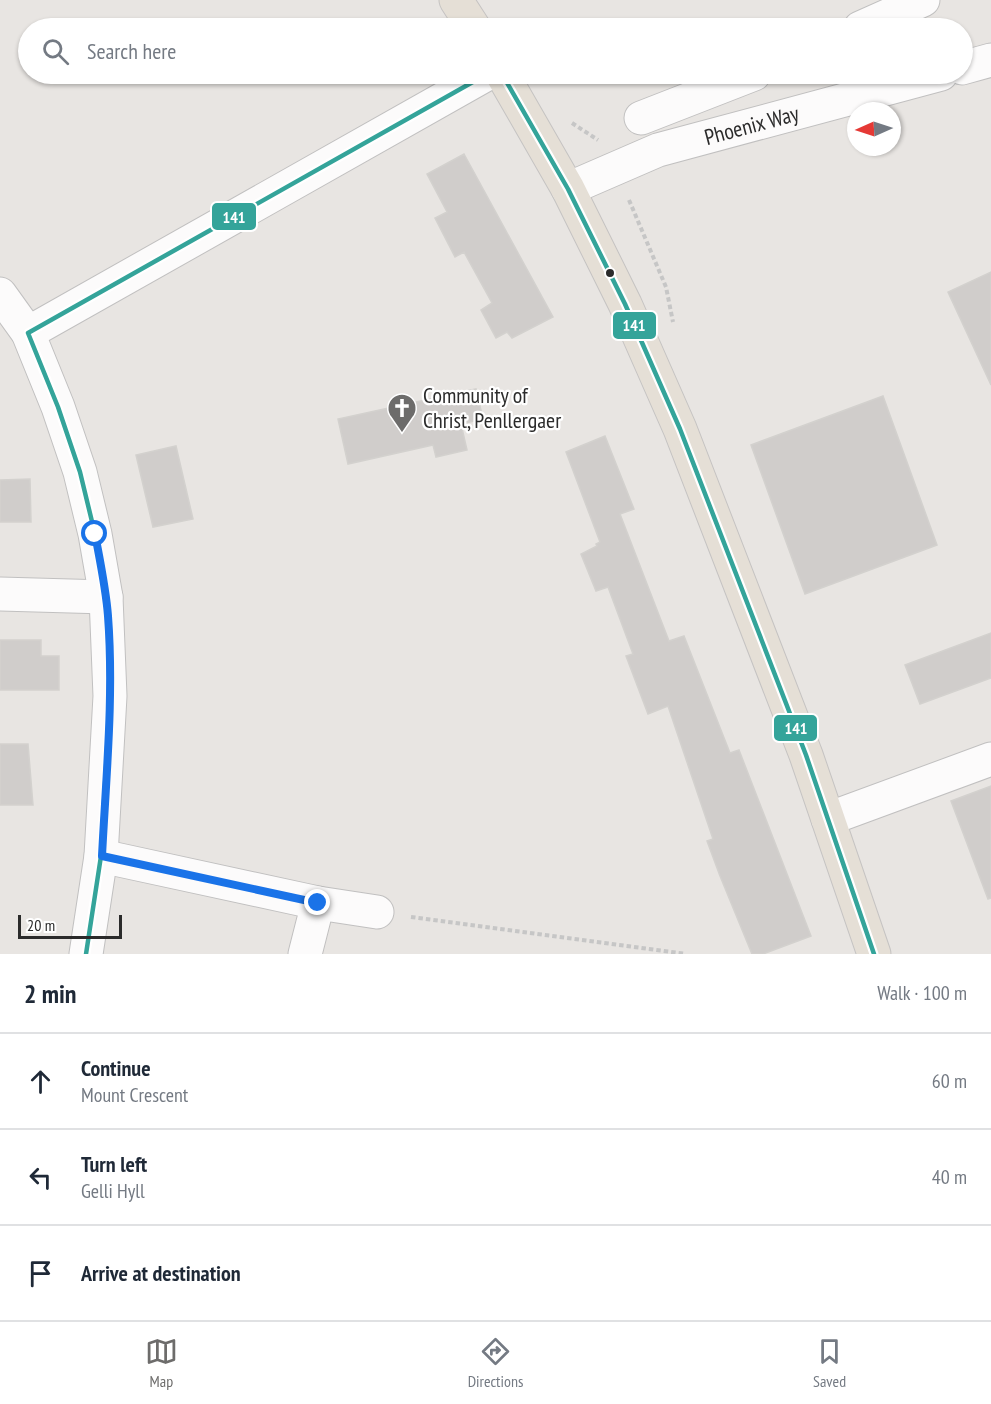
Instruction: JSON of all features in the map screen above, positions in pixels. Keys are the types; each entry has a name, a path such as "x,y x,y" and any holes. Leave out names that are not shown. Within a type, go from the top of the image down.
{"main road":[{"path":"456,0 468,18"},
{"path":"508,84 568,189 625,304 680,429 806,755 874,954"}],"street":[{"path":"882,18 923,0"},
{"path":"973,65 991,60"},
{"path":"28,333 469,84"},
{"path":"641,118 728,84"},
{"name":"Phoenix Way","path":"568,189 658,150 904,84"},
{"path":"0,294 28,333 58,406 80,472 95,534 106,597 110,696 102,856 86,954"},
{"path":"0,594 106,597"},
{"path":"828,819 991,759"},
{"path":"102,856 318,903 377,912"},
{"path":"305,954 318,903"}],"path":[{"path":"377,912 686,954"}],"building":[{"path":"464,154 553,317 512,338 507,332 496,338 481,310 492,303 464,252 455,257 435,218 447,212 427,174"},
{"path":"991,272 991,385 948,292"},
{"name":"Community of Christ, Penllergaer","path":"476,389 483,419 461,424 467,450 436,457 433,445 348,464 338,419"},
{"path":"883,396 937,545 805,594 751,445"},
{"path":"605,436 634,509 620,514 669,641 684,636 730,753 739,750 811,936 763,954 752,954 720,876 707,841 713,839 668,706 648,714 626,656 633,654 608,587 596,591 581,554 600,542 566,452"},
{"path":"176,446 193,519 153,527 136,455"},
{"path":"30,479 31,522 0,522 0,480"},
{"path":"991,633 991,678 920,704 905,665"},
{"path":"0,640 41,640 41,656 59,656 59,690 0,690"},
{"path":"0,744 28,744 33,805 0,805"},
{"path":"991,786 991,898 988,899 951,801"}],"transit line":[{"name":"141","path":"86,954 101,856 110,696 108,616 95,534 80,472 58,407 28,333 469,84"},
{"name":"141","path":"508,84 568,189 625,304 680,429 806,755 874,954"}],"place":[{"name":"Community of Christ, Penllergaer","path":"402,434"}],"route":[{"path":"95,534 106,597 110,646 110,696 102,856 318,903"}]}
